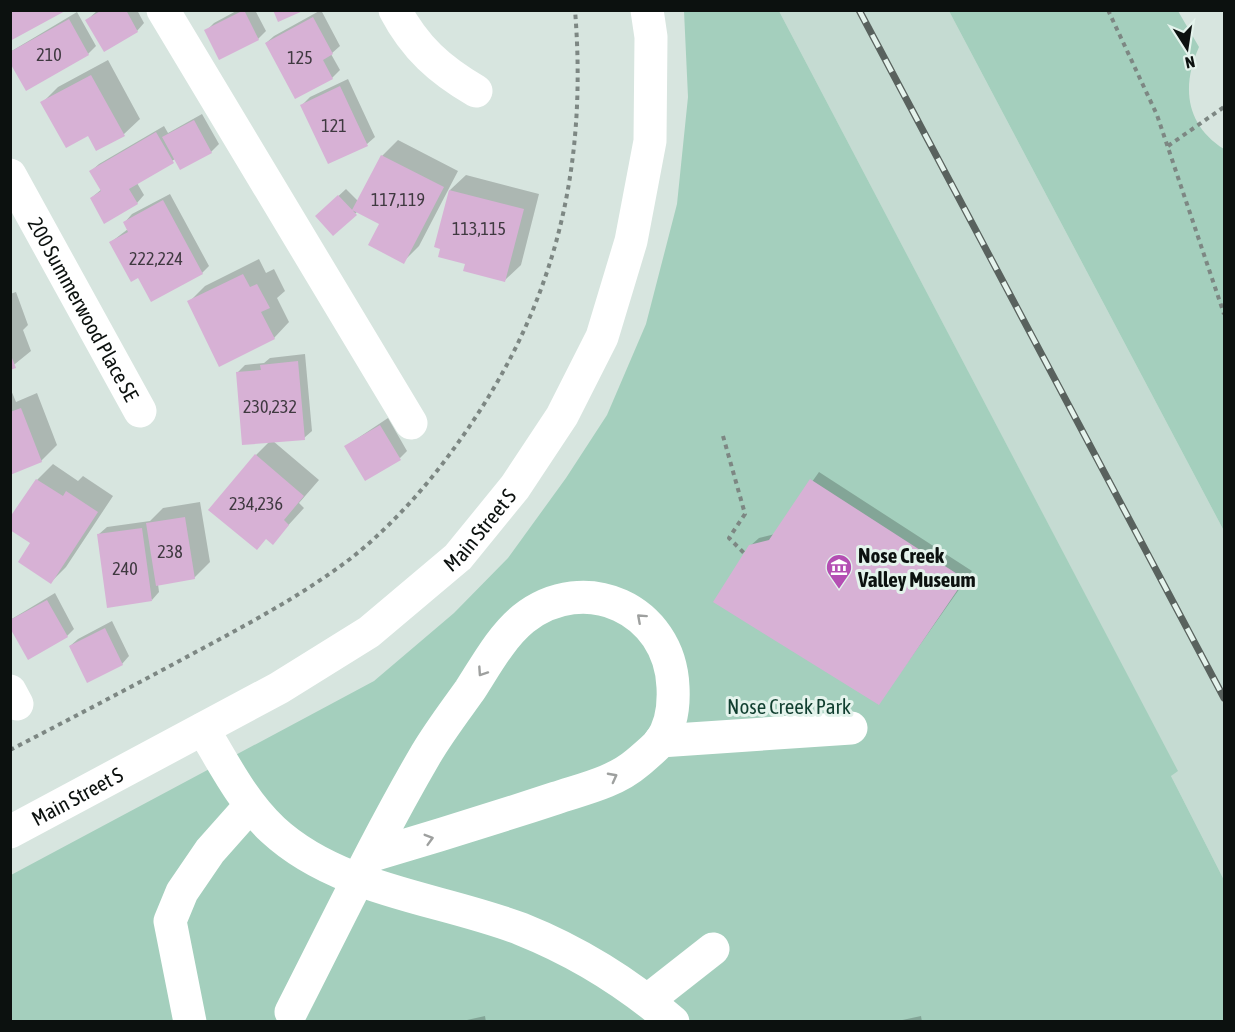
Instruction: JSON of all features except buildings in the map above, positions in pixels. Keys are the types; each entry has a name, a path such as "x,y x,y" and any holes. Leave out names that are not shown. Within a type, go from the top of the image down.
{"main road":[{"path":"163,10 411,423"},
{"path":"395,10 407,33 444,72 476,91"},
{"name":"Main Street S","path":"10,832 279,688 369,632 458,557 515,487 562,416 602,337 631,241 650,141 651,37 648,10"},
{"name":"200 Summerwood Place SE","path":"10,175 140,411"},
{"path":"291,1012 366,867 427,753 495,653 522,620 549,603 580,598 606,599 634,611 656,632 672,667 674,708 660,741 635,765 605,781 480,824 366,867"},
{"path":"660,741 851,728"},
{"path":"203,729 250,806 274,831 320,862 366,867 522,929 592,964 648,1000 673,1022"},
{"path":"190,1022 170,921 182,892 204,859 250,806"},
{"path":"648,1000 712,949"}],"path":[{"path":"1107,10 1157,115 1224,314"},
{"path":"1167,146 1224,107"},
{"path":"723,436 745,514 729,538 744,553"}],"shaded area":[{"path":"779,11 949,11 1224,531 1224,880 1171,776 1177,770"}],"green space":[{"name":"Nose Creek Park","path":"684,11 779,11 1178,771 1171,776 1224,880 1224,1021 11,1022 11,875 374,681 454,613 508,558 566,478 607,415 646,324 677,204 688,97"},
{"path":"949,11 1178,11 1199,47 1190,76 1190,104 1202,129 1224,149 1224,531"}],"railway":[{"path":"859,10 1224,698"}],"place":[{"name":"Nose Creek Valley Museum","path":"839,590"}]}
